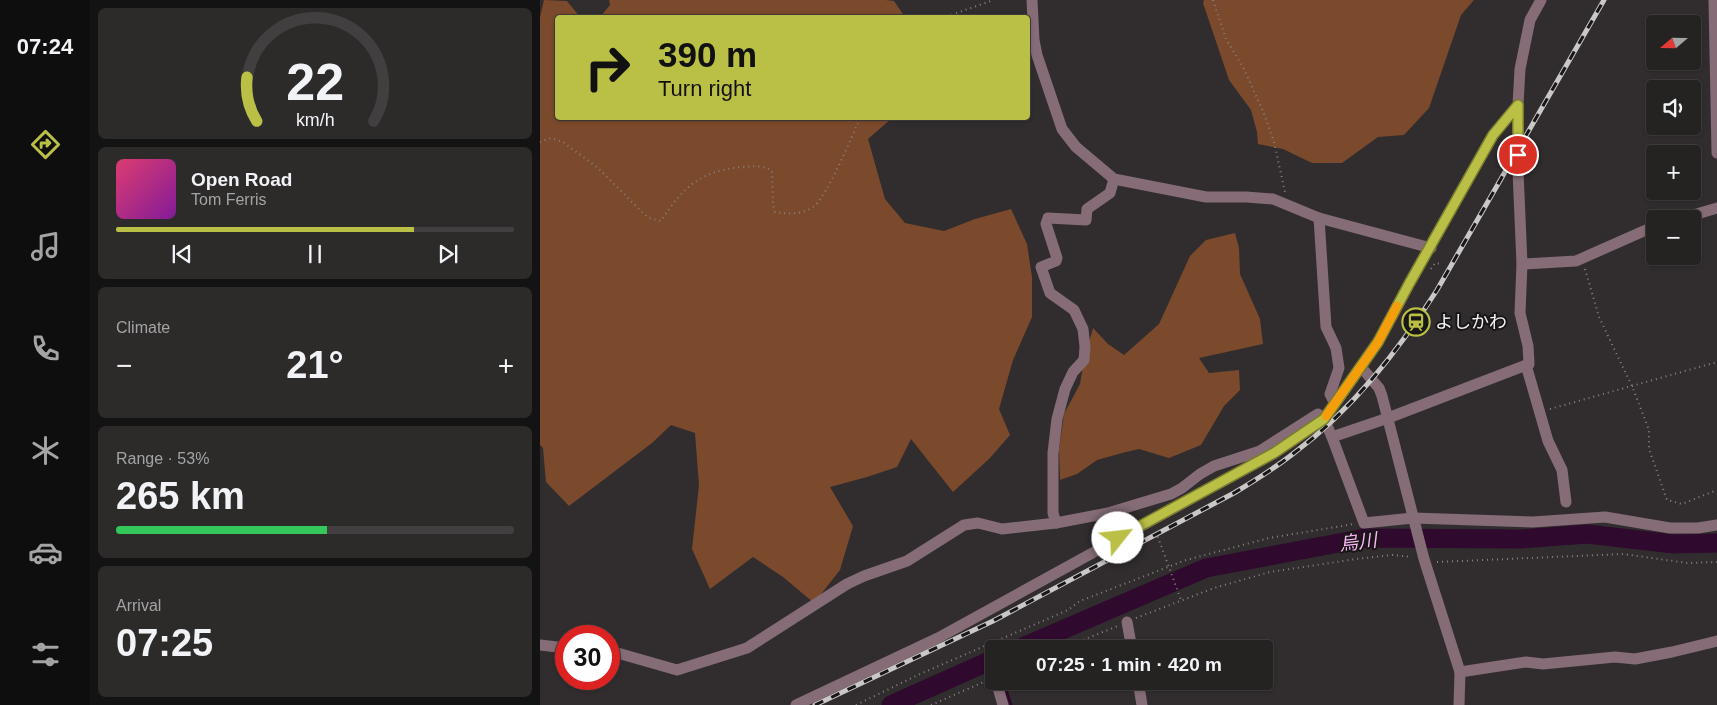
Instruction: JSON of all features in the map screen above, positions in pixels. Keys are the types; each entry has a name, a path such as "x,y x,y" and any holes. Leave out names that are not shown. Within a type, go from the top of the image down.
{"street":[{"path":"1032,0 1034,40 1037,55 1062,129 1076,147 1114,179 1206,197 1273,199 1319,218 1430,248"},
{"path":"1332,437 1388,418 1529,364 1528,346 1520,313 1522,264 1518,171 1518,105 1520,69 1530,20 1541,0"},
{"path":"1714,0 1717,153"},
{"path":"796,705 938,638 1274,453 1324,419 1378,342 1493,135 1518,105"},
{"path":"1056,523 1053,513 1053,453 1057,419 1065,389 1074,372 1084,360 1085,347 1083,329 1074,310 1050,293 1041,267 1056,262 1057,258 1046,224 1048,218 1086,220 1087,209 1110,193 1114,179"},
{"path":"1701,213 1717,208"},
{"path":"1319,218 1326,327 1336,348 1339,368 1330,394 1335,404"},
{"path":"1522,264 1576,261 1646,230"},
{"path":"1526,365 1541,411 1548,441 1562,470 1566,502"},
{"path":"1361,367 1379,388 1382,396 1423,557 1460,672 1459,705"},
{"path":"620,654 676,670 747,648 848,584 864,576 907,561 964,525 978,523 1002,529 1056,523 1108,513 1171,494 1214,466 1260,451 1318,414 1324,419 1332,437 1364,522 1413,520 1533,522 1605,516 1670,528 1698,528 1717,525"},
{"path":"1143,502 1150,521"},
{"path":"1127,622 1130,640"},
{"path":"1460,672 1526,662 1543,664 1616,657 1635,659 1717,641"},
{"path":"540,645 555,647"},
{"path":"998,690 1003,705"},
{"path":"1140,690 1142,705"}],"path":[{"path":"951,15 994,0"},
{"path":"1213,0 1226,39 1243,67 1266,119 1274,142 1287,204"},
{"path":"540,142 551,138 563,142 598,168 649,218 661,221 680,193 700,178 725,169 755,166 768,168 772,171 773,206 775,212 793,215 814,206 821,198 859,120"},
{"path":"1582,258 1600,317 1632,386 1649,430 1648,449 1667,500 1682,504 1717,490"},
{"path":"1541,411 1717,362"},
{"path":"1150,521 1181,600 1214,588 1270,572 1314,564 1392,555 1423,557 1437,562 1623,554 1688,563 1717,562"},
{"path":"856,705 920,674 1068,610 1080,601 1186,560 1269,538 1364,522"},
{"path":"931,705 985,687"}],"shaded area":[{"path":"544,0 567,1 578,15 555,15 555,120 890,120 868,139 885,199 905,223 944,231 975,219 1011,209 1027,244 1032,277 1032,317 1013,360 999,409 1010,435 990,458 953,492 911,439 897,467 830,487 853,526 840,570 814,603 783,577 753,557 710,589 692,549 699,485 695,433 671,425 652,443 569,506 546,482 543,448 540,445 540,17"},
{"path":"609,0 886,0 894,1 904,15 602,15 610,5"},
{"path":"1204,0 1474,0 1461,15 1429,108 1404,135 1378,137 1342,163 1312,163 1283,149 1258,144 1251,110 1229,80 1203,3"},
{"path":"1235,233 1239,248 1240,274 1260,319 1263,344 1199,358 1209,373 1239,370 1240,390 1224,406 1201,445 1169,458 1139,449 1122,453 1097,460 1077,474 1060,480 1059,449 1064,414 1080,384 1084,360 1093,328 1108,344 1124,355 1159,324 1190,256 1206,240"}],"waterway":[{"name":"烏川","path":"1039,640 1206,568 1365,538 1522,539 1587,534 1674,544 1717,543"},
{"name":"烏川","path":"891,705 985,663"},
{"path":"1006,690 1011,705"}],"railway":[{"path":"815,705 993,621 1234,493 1279,464 1336,418 1390,357 1437,290 1604,0"}],"slow traffic":[{"path":"1326,416 1378,342 1397,306"}],"place":[{"name":"よしかわ","path":"1416,322"}],"route":[{"path":"1118,538 1274,453 1324,419 1378,342 1493,135 1518,105 1518,155"}]}
